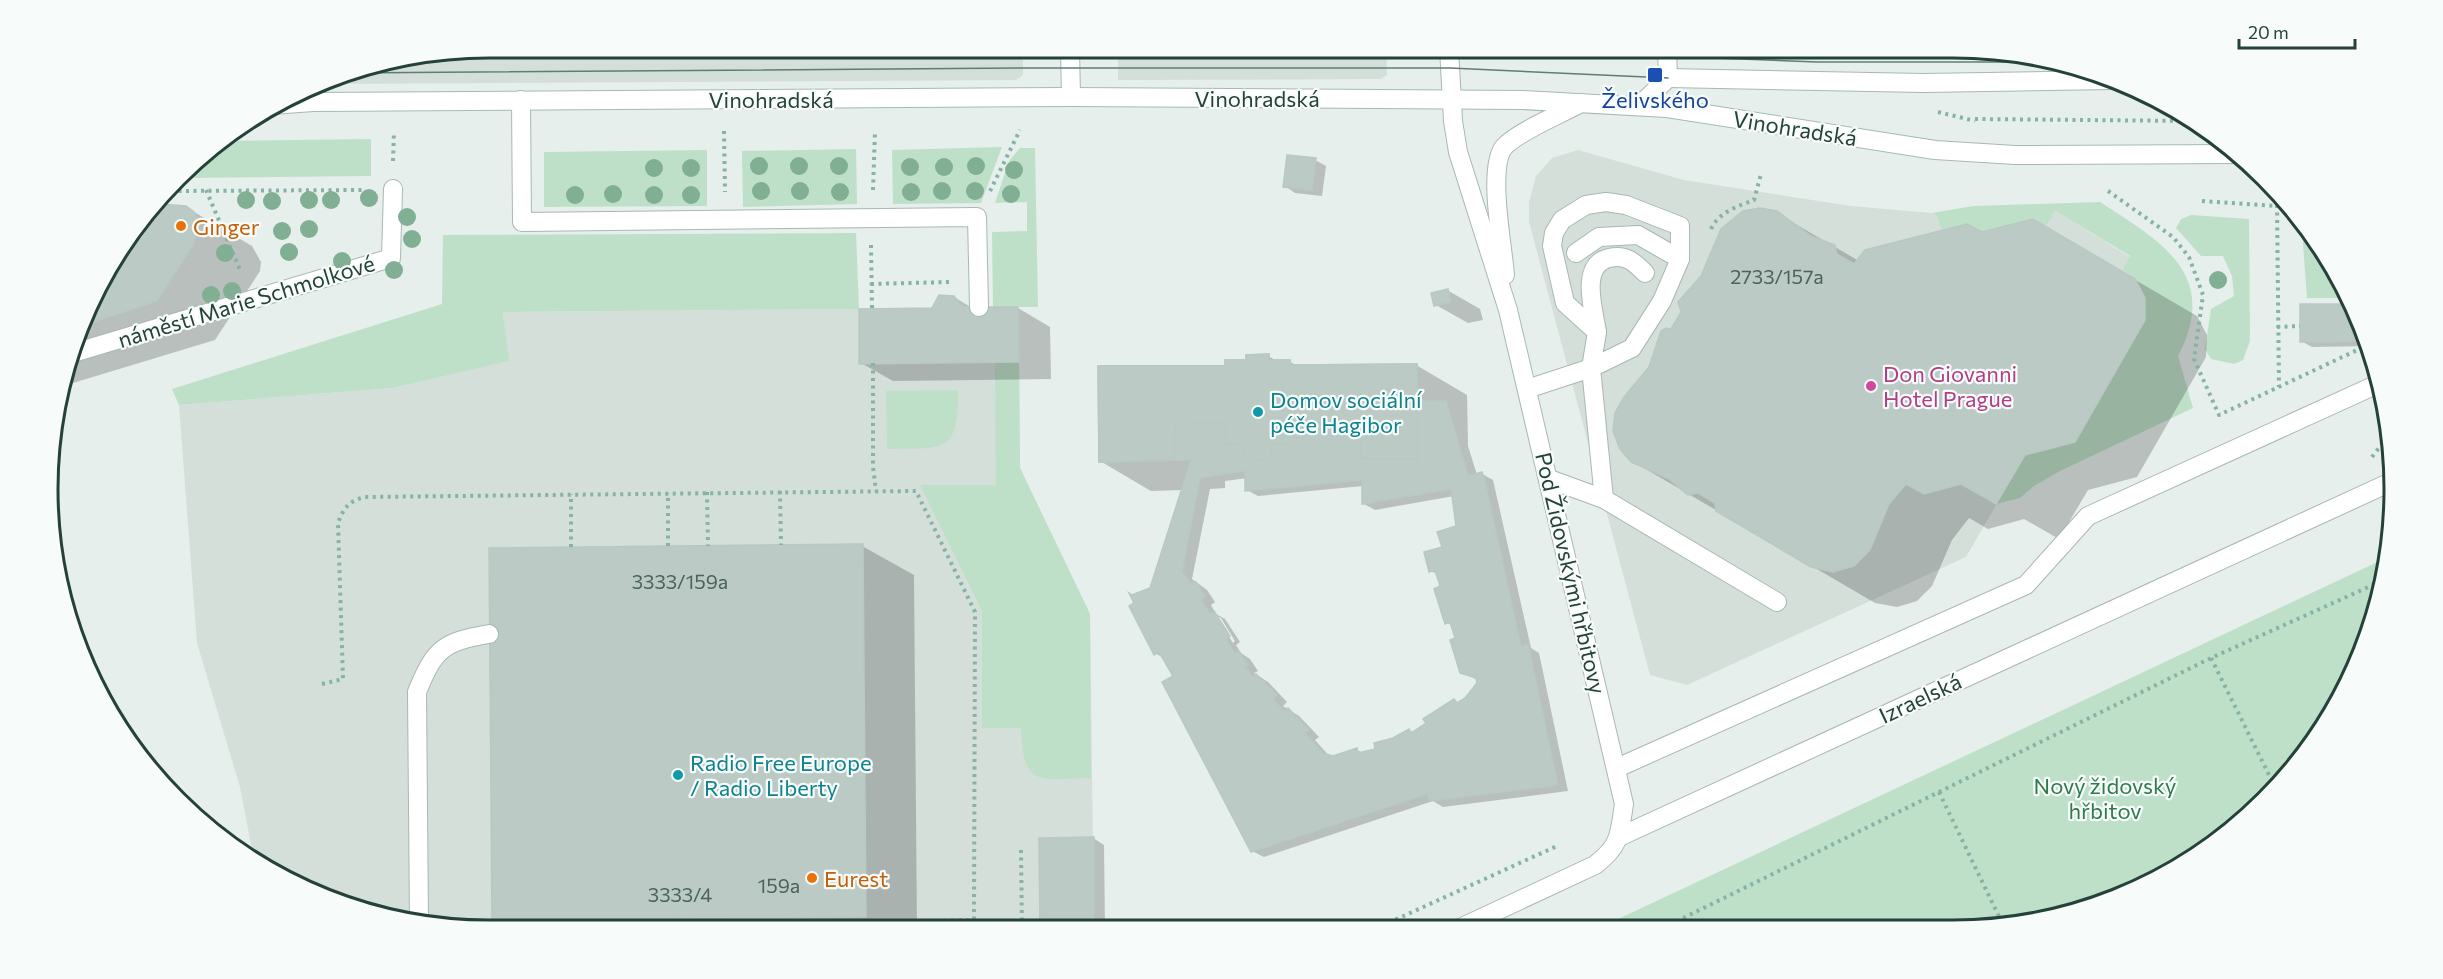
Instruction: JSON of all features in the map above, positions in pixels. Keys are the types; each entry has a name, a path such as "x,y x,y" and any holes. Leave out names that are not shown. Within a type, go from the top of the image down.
{"main road":[{"path":"1070,58 1071,97"},
{"name":"Pod Židovskými hřbitovy","path":"1449,58 1451,98 1458,152 1508,310 1617,768 1624,804 1619,837"},
{"path":"1667,58 1668,78"},
{"path":"1639,106 1668,78 1911,82 2089,80"},
{"name":"Vinohradská","path":"299,103 1071,97 1451,98 1639,106 1693,111 1942,151 2015,155 2224,154"},
{"path":"521,100 522,222 977,217 979,307"},
{"name":"Pod Židovskými hřbitovy","path":"1508,310 1497,183 1499,156 1513,140 1581,103"},
{"name":"náměstí Marie Schmolkové","path":"81,351 391,258 393,189"},
{"path":"1527,389 1591,368 1632,348 1662,301 1680,259 1680,226 1626,205 1606,201 1586,205 1562,220 1554,233 1552,246 1565,303 1597,332"},
{"path":"1576,253 1599,237 1638,235 1680,259"},
{"path":"1604,499 1591,368 1597,332 1590,284 1593,270 1603,260 1617,256 1630,259 1645,273"},
{"path":"1617,768 2026,585 2088,516 2372,386"},
{"path":"1549,480 1604,499 1777,602"},
{"name":"Izraelská","path":"1475,920 1595,865 1612,852 1619,837 2384,485"},
{"path":"419,914 417,692 430,661 457,639 489,633"}],"path":[{"path":"1975,119 2177,121"},
{"path":"977,217 1020,130"},
{"path":"724,131 724,219"},
{"path":"872,218 875,131"},
{"path":"180,190 393,189 394,132"},
{"path":"206,190 253,299"},
{"path":"2108,191 2173,237 2189,257 2202,296 2194,359 2219,415 2361,348"},
{"path":"2202,201 2277,205 2279,387"},
{"path":"871,240 872,308"},
{"path":"871,284 978,281"},
{"path":"2277,327 2300,326"},
{"path":"873,363 873,467 876,491"},
{"path":"2366,465 2382,444"},
{"path":"780,491 781,545"},
{"path":"322,684 343,679 338,523 344,509 352,500 366,497 916,491 975,612 974,920"},
{"path":"707,492 708,546"},
{"path":"668,493 668,546"},
{"path":"571,494 571,547"},
{"path":"1679,920 2211,658 2374,585"},
{"path":"2211,658 2272,780"},
{"path":"1939,792 2000,918"},
{"path":"1395,920 1557,846"},
{"path":"1022,850 1022,920"}],"shaded area":[{"path":"490,58 1023,58 1023,75 1016,80 344,84 378,73 433,62"},
{"path":"1118,58 1386,58 1387,75 1381,79 1118,80"},
{"path":"1578,150 1684,180 1851,206 1932,213 1937,216 1943,230 1967,224 1982,232 2055,211 2130,257 2146,310 2140,329 2075,442 2025,455 1966,557 1687,685 1650,675 1529,222 1529,202 1536,176 1552,158"},
{"path":"859,309 859,363 1019,362 1020,468 1090,614 1094,920 461,920 405,912 351,898 299,876 252,849 240,787 197,643 179,405 393,388 508,361 503,312"}],"green space":[{"path":"371,139 371,176 192,178 237,141"},
{"path":"1002,147 981,203 893,204 892,150"},
{"path":"1020,148 1035,148 1038,307 993,307 992,232 1027,231 1027,202 995,203 1009,161"},
{"path":"856,149 857,204 743,207 742,151"},
{"path":"707,150 707,206 544,207 544,152"},
{"path":"2100,202 2144,231 2162,246 2178,263 2188,282 2192,303 2189,327 2178,356 2193,408 2058,472 2034,486 2020,498 1996,504 2025,455 2075,442 2140,329 2145,303 2144,296 2137,282 2123,269 2130,256 2055,211 2046,226 2033,219 1982,232 1967,224 1942,230 1937,216 1932,213 1973,206"},
{"path":"2191,215 2249,219 2250,341 2243,360 2234,364 2211,359 2205,349 2211,309 2234,296 2232,276 2223,256 2201,256 2176,228 2181,219"},
{"path":"856,233 859,309 503,312 509,361 393,388 179,405 172,389 442,304 443,235"},
{"path":"2303,237 2339,298 2307,298"},
{"path":"995,362 1019,362 1020,468 1090,614 1091,778 1047,779 1037,776 1030,771 1025,762 1021,728 982,728 982,611 920,485 996,485"},
{"path":"958,390 955,426 951,437 944,444 934,447 887,449 886,391"},
{"name":"Nový židovský hřbitov","path":"2378,562 2370,601 2352,654 2327,705 2295,752 2278,774 2238,814 2193,848 2144,876 2092,898 2065,906 1982,920 1616,920"}],"building":[{"path":"1287,155 1316,158 1312,190 1283,187"},
{"path":"165,205 186,206 194,212 199,225 194,243 157,301 92,322 116,274"},
{"name":"Don Giovanni Hotel Prague","path":"1760,208 1777,211 1811,236 1835,245 1837,254 1854,264 1865,250 1967,224 1982,232 2033,219 2135,279 2145,298 2145,320 2075,442 2025,455 1996,504 1961,484 1924,494 1906,484 1889,504 1870,550 1854,566 1833,572 1811,567 1716,511 1715,503 1698,493 1688,495 1669,479 1631,462 1620,449 1613,431 1615,413 1624,397 1649,367 1661,331 1666,328 1671,329 1681,312 1678,302 1701,276 1721,229 1743,211"},
{"path":"1448,289 1451,302 1434,306 1431,293"},
{"path":"939,295 954,296 962,307 1018,307 1019,362 859,364 859,309 932,308"},
{"path":"2300,304 2342,304 2358,341 2300,342"},
{"path":"1269,354 1269,360 1290,360 1290,365 1417,364 1417,401 1446,401 1468,476 1482,472 1485,482 1521,646 1528,644 1558,785 1430,801 1427,794 1251,852 1162,682 1173,676 1159,652 1154,655 1129,606 1134,603 1129,593 1132,595 1150,588 1191,460 1099,462 1098,366 1225,366 1225,360 1246,360 1246,355","holes":["1245,471 1245,491 1362,480 1362,504 1451,489 1456,526 1437,532 1442,547 1424,552 1429,572 1435,570 1440,586 1434,589 1445,624 1450,622 1455,638 1450,640 1460,673 1476,678 1477,683 1465,698 1457,703 1454,699 1423,719 1426,723 1411,733 1409,729 1393,738 1374,743 1375,749 1358,753 1357,748 1333,756 1323,753 1305,733 1309,730 1288,708 1285,712 1273,699 1277,695 1256,674 1253,677 1244,666 1248,665 1239,651 1235,654 1226,639 1230,636 1214,611 1210,614 1201,599 1205,596 1196,582 1192,584 1182,572 1200,478"]},
{"name":"Domov sociální péče Hagibor","path":"1269,354 1269,360 1290,360 1290,365 1417,364 1418,459 1361,459 1361,422 1290,422 1290,443 1272,444 1271,455 1263,461 1247,458 1241,444 1226,444 1226,423 1175,424 1174,460 1099,462 1098,366 1225,366 1225,360 1246,360 1246,355"},
{"name":"Radio Free Europe / Radio Liberty","path":"863,544 866,917 492,920 489,548"},
{"path":"1094,837 1094,920 1040,920 1039,838"}],"tram line":[{"path":"1712,58 1817,62 2010,62"},
{"path":"379,73 1023,68 1450,68 1668,78"}],"place":[{"name":"Želivského","path":"1655,75"},
{"name":"Ginger","path":"181,226"},
{"name":"Don Giovanni Hotel Prague","path":"1871,386"},
{"name":"Domov sociální péče Hagibor","path":"1258,412"},
{"name":"Radio Free Europe / Radio Liberty","path":"678,775"},
{"name":"Eurest","path":"812,878"}]}
